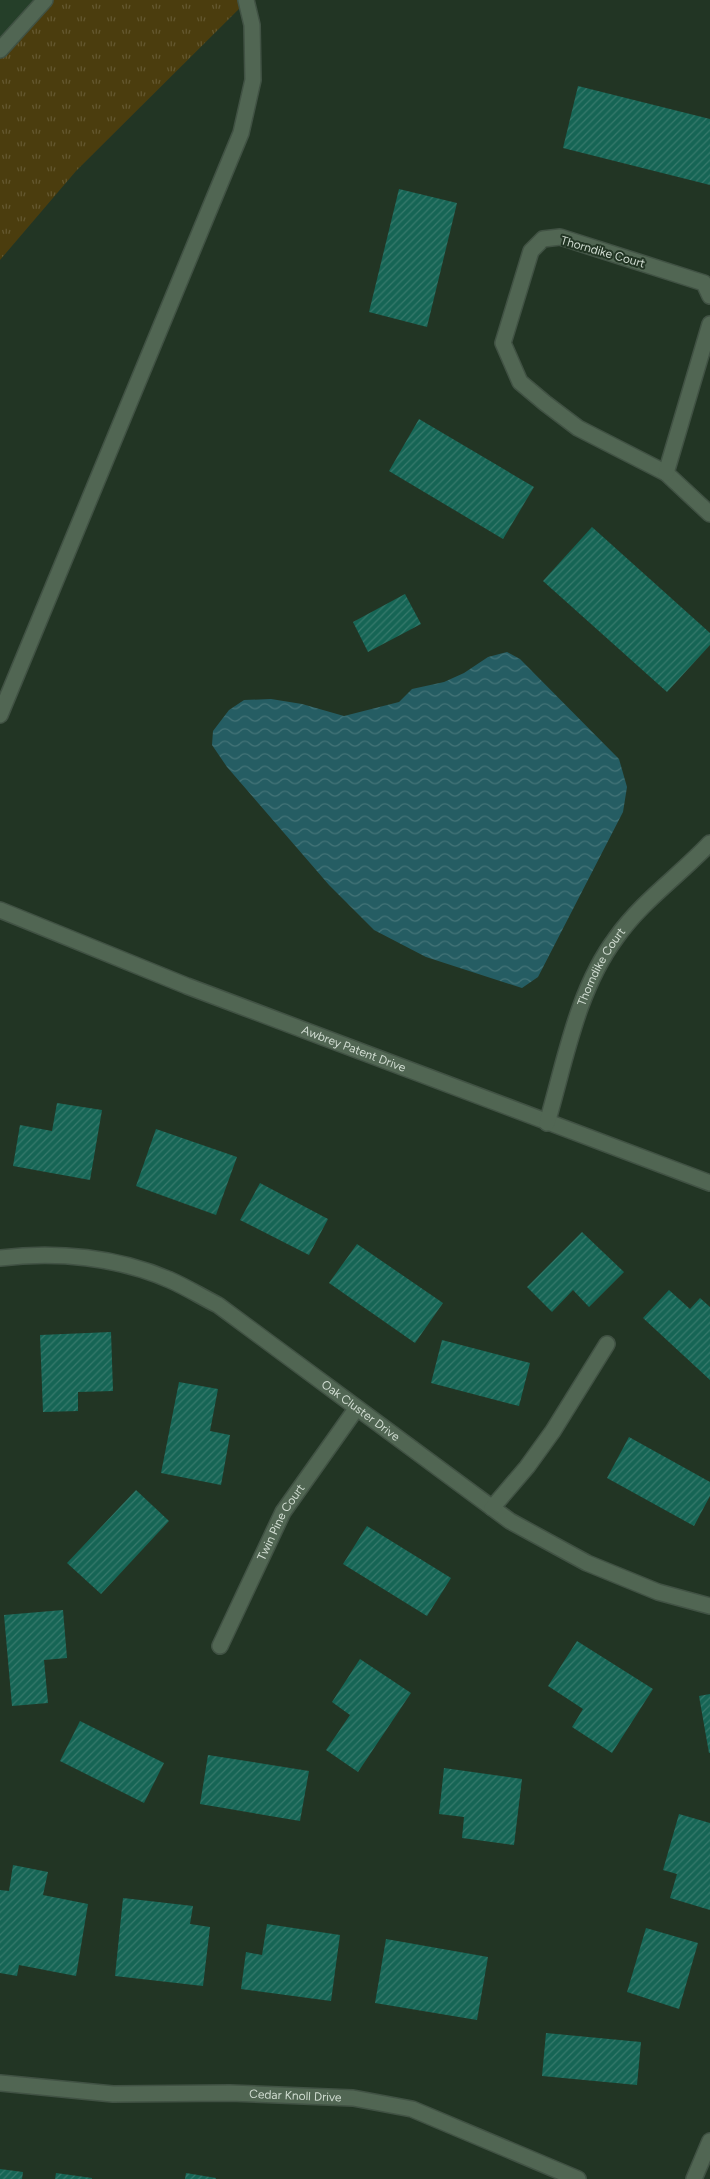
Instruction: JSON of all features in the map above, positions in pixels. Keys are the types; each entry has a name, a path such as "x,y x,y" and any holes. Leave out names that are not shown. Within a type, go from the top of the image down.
{"street":[{"path":"0,50 34,15 45,0"},
{"path":"0,714 241,133 253,80 252,25 246,0"},
{"name":"Thorndike Court","path":"710,296 704,283 560,238 542,239 531,251 503,342 520,382 545,403 578,428 666,473 710,514"},
{"path":"666,473 710,324"},
{"name":"Thorndike Court","path":"547,1123 586,990 615,938 651,896 691,863 710,844"},
{"name":"Awbrey Patent Drive","path":"0,910 186,986 710,1183"},
{"name":"Oak Cluster Drive","path":"0,1258 48,1255 88,1258 117,1263 169,1280 218,1305 356,1409 510,1521 587,1564 658,1592 710,1606"},
{"path":"492,1508 527,1468 553,1431 607,1344"},
{"name":"Twin Pine Court","path":"220,1646 283,1512 356,1409"},
{"name":"Cedar Knoll Drive","path":"0,2083 113,2094 230,2093 353,2098 412,2109 578,2179"},
{"path":"694,2179 710,2141"}],"shaded area":[{"path":"0,0 37,0 0,45"}],"green space":[{"path":"37,0 248,0 76,171 0,260 0,45"}],"water":[{"path":"507,652 520,659 619,759 627,787 623,812 538,977 522,988 426,957 374,930 329,885 227,767 212,745 213,731 229,710 244,700 271,699 302,704 344,716 399,702 412,689 444,682 464,673 488,657"}],"building":[{"path":"578,86 710,119 710,185 563,148"},
{"path":"399,189 457,203 427,327 369,312"},
{"path":"419,419 534,487 503,539 389,471"},
{"path":"592,527 710,633 710,645 667,692 543,581"},
{"path":"405,594 421,624 368,652 353,622"},
{"path":"57,1103 102,1110 90,1180 13,1166 20,1125 52,1131"},
{"path":"156,1129 237,1157 216,1215 136,1186"},
{"path":"260,1183 328,1219 309,1255 240,1220"},
{"path":"582,1232 624,1272 589,1307 573,1290 552,1312 527,1287"},
{"path":"357,1244 443,1303 415,1343 329,1283"},
{"path":"669,1290 690,1309 700,1298 710,1307 710,1380 643,1318"},
{"path":"111,1332 113,1391 78,1392 78,1411 43,1412 40,1335"},
{"path":"442,1340 530,1363 519,1406 431,1383"},
{"path":"179,1382 218,1389 210,1431 230,1435 221,1485 161,1473"},
{"path":"629,1437 710,1482 710,1496 694,1526 607,1478"},
{"path":"136,1490 169,1521 101,1594 67,1563"},
{"path":"367,1526 451,1578 427,1616 343,1564"},
{"path":"63,1610 67,1658 44,1660 48,1703 12,1706 4,1615"},
{"path":"577,1641 653,1689 612,1753 572,1727 583,1709 548,1686"},
{"path":"360,1659 411,1693 358,1772 326,1750 350,1715 332,1702"},
{"path":"710,1694 710,1753 709,1753 699,1696"},
{"path":"80,1721 164,1763 144,1803 60,1761"},
{"path":"208,1755 309,1771 300,1821 200,1804"},
{"path":"444,1768 522,1779 514,1845 462,1838 464,1817 439,1814"},
{"path":"679,1814 710,1823 710,1910 670,1898 677,1874 663,1870"},
{"path":"13,1865 48,1872 43,1895 88,1904 76,1976 19,1965 17,1976 0,1973 0,1890 9,1891"},
{"path":"123,1898 193,1906 190,1924 210,1927 203,1986 115,1976"},
{"path":"267,1924 340,1935 331,2001 241,1989 246,1952 262,1955"},
{"path":"646,1928 698,1943 679,2009 627,1992"},
{"path":"386,1939 488,1957 477,2020 375,2003"},
{"path":"546,2033 641,2042 637,2085 542,2076"},
{"path":"0,2169 23,2172 22,2179 0,2179"},
{"path":"56,2173 92,2178 92,2179 55,2179"},
{"path":"186,2173 216,2178 216,2179 185,2179"}]}
